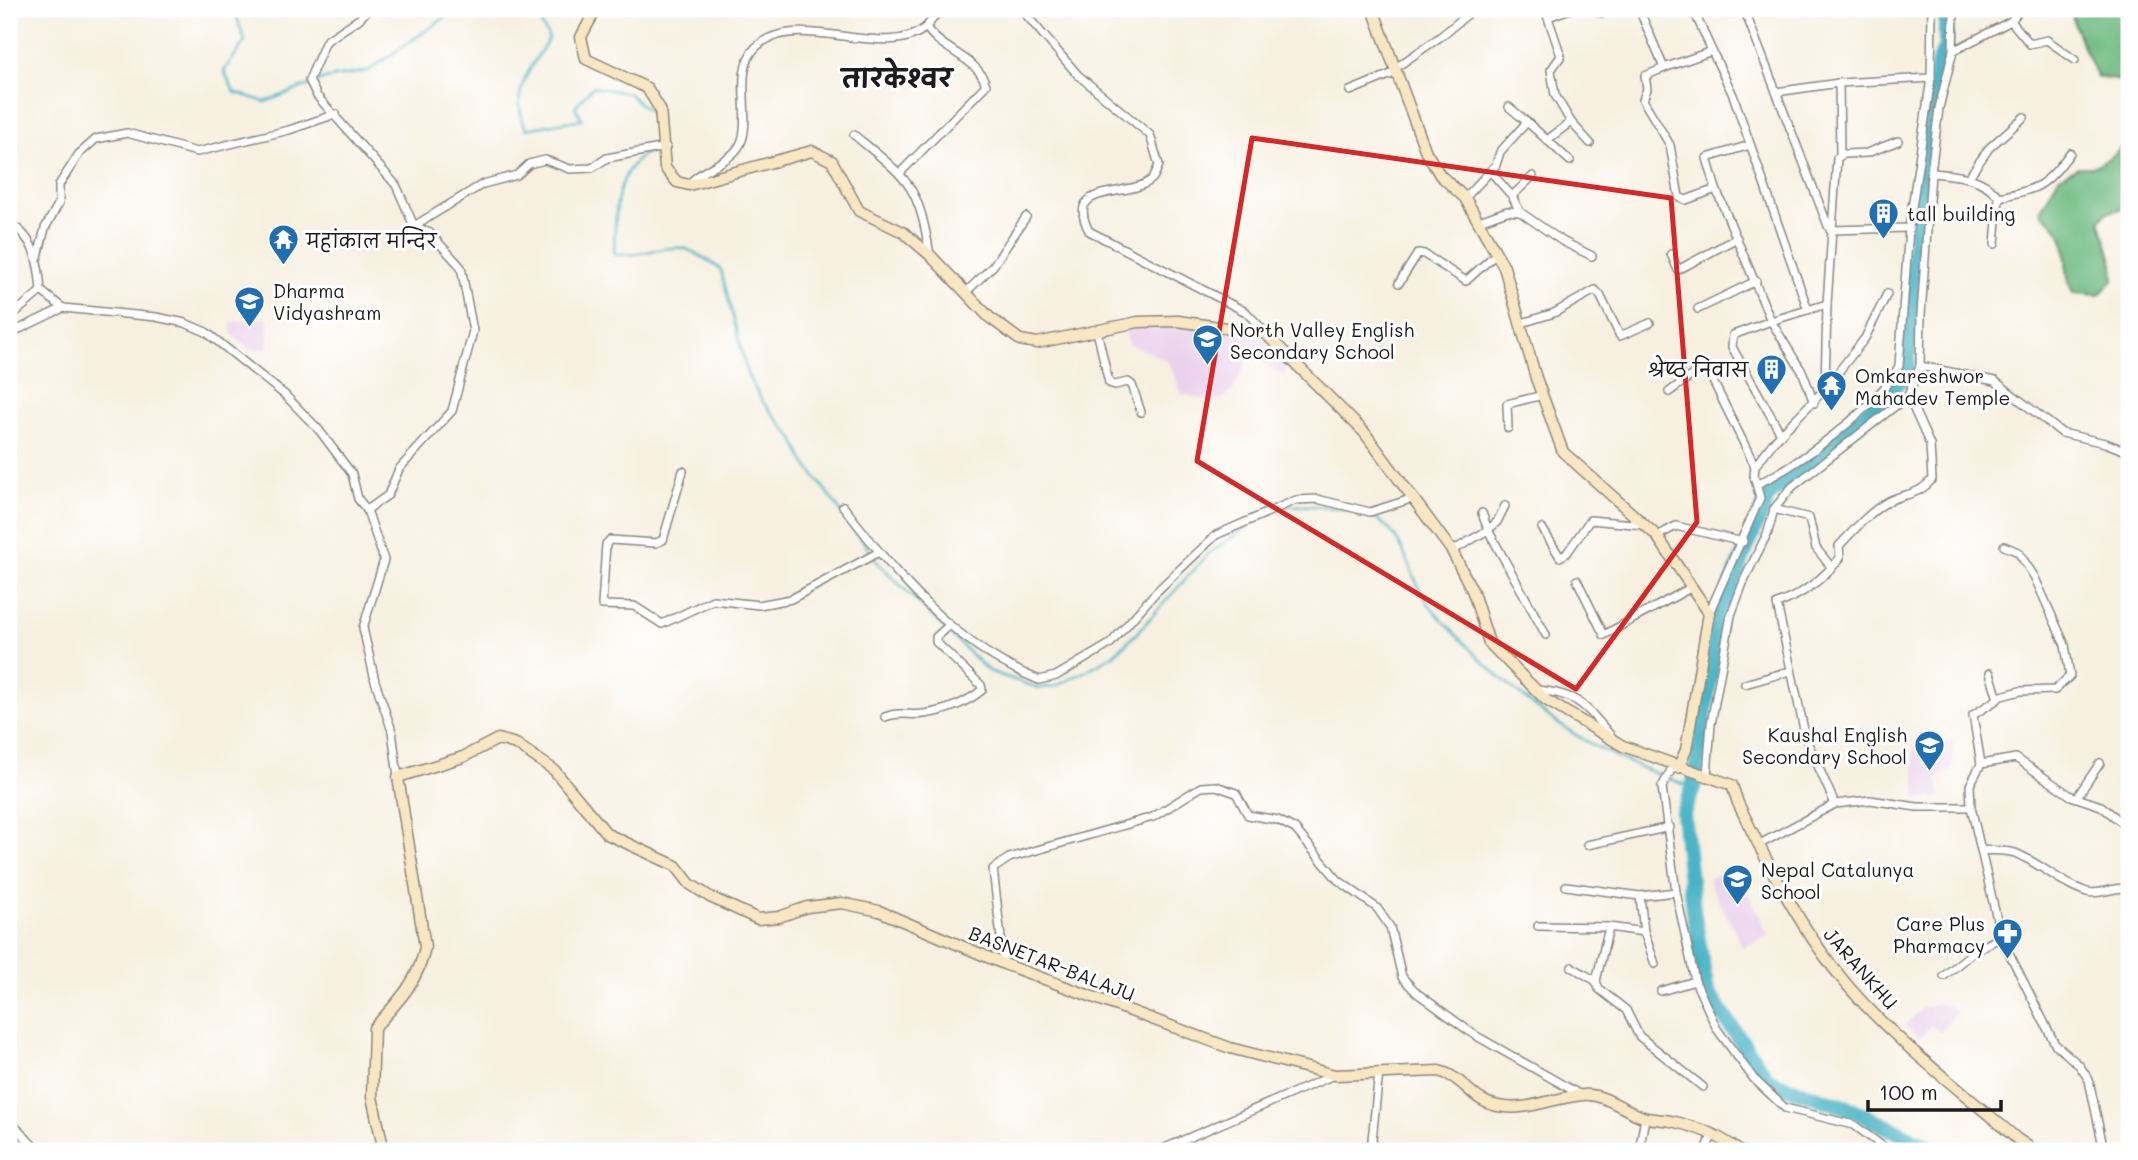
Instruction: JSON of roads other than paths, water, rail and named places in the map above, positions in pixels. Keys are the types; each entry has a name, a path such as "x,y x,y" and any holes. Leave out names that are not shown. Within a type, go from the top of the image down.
{"street":[{"path":"367,510 388,495 399,469 452,411 473,331 461,267 429,233 414,226 396,185 336,114 317,96 309,80 326,41 369,9"},
{"path":"596,9 581,37 586,59 647,88 660,109 665,168 677,182 689,185 812,151 832,161 859,211 902,232 930,255 989,317 1020,340 1037,343 1138,322 1178,321 1266,334"},
{"path":"689,185 699,172 738,149 743,138 741,104 748,63 755,48 770,37 788,33 883,38 907,36 926,27 941,9"},
{"path":"1021,9 1078,75 1150,135 1156,149 1159,165 1152,179 1141,185 1092,196 1084,206 1084,220 1089,231 1247,313 1266,334"},
{"path":"1373,9 1426,152 1440,175 1465,198 1497,253 1563,452 1657,536 1709,613"},
{"path":"1350,91 1394,71 1474,9"},
{"path":"1545,9 1562,56 1551,70 1555,95 1571,122 1590,143"},
{"path":"1548,17 1570,9"},
{"path":"1591,9 1602,13 1615,9"},
{"path":"1639,9 1664,68"},
{"path":"1693,9 1733,95 1808,310"},
{"path":"1744,9 1830,230"},
{"path":"1757,484 1786,471 1803,458 1891,383 1899,366 1904,268 1931,78 1932,9"},
{"path":"1707,775 1711,724 1731,615 1745,578 1768,532 1774,509 1792,487 1908,396 1920,366 1931,173 1940,108 1953,51 1954,9"},
{"path":"1953,51 2011,21 2020,9"},
{"path":"2011,21 2030,44 2047,40 2075,60"},
{"path":"900,173 986,85 984,77 970,62 934,39 926,27"},
{"path":"1712,51 1645,76 1647,89 1643,100 1670,145 1679,197 1686,200 1716,190"},
{"path":"1776,93 1839,83 1931,78"},
{"path":"1825,389 1830,230 1837,158 1840,155 1839,83"},
{"path":"1509,107 1570,161"},
{"path":"63,308 41,291 38,257 45,228 59,203 60,186 79,154 96,139 127,133 197,152 289,130 336,114"},
{"path":"1969,177 1989,148 2024,117"},
{"path":"1465,198 1496,165 1500,152 1527,122"},
{"path":"1548,140 1571,122"},
{"path":"854,135 900,173 922,208 930,255"},
{"path":"1840,155 1867,153 1898,141"},
{"path":"1750,145 1707,158 1716,190 1756,281 1770,321 1803,373 1814,403"},
{"path":"414,226 483,184 517,175 529,164 545,160 570,169 592,168 607,158 662,149"},
{"path":"1931,173 1969,177 1999,197 2029,192 2036,188 2059,168 2070,153"},
{"path":"1490,171 1512,196 1520,212 1562,241 1592,256"},
{"path":"1512,196 1533,176"},
{"path":"1995,244 1999,197"},
{"path":"1479,221 1507,211 1520,212"},
{"path":"965,293 993,266 1026,216"},
{"path":"9,223 20,229 38,257"},
{"path":"1830,230 1909,228"},
{"path":"1671,254 1678,270 1737,238"},
{"path":"1399,282 1418,253 1424,254 1464,281 1497,253"},
{"path":"1698,309 1756,281"},
{"path":"1522,323 1554,313 1595,290 1620,336 1650,323"},
{"path":"9,318 41,291"},
{"path":"1755,466 1781,434 1814,403 1865,338 1887,294"},
{"path":"1781,434 1731,341 1733,335 1827,304"},
{"path":"9,334 63,308 156,317 185,323 206,332 285,395 319,430 352,474 358,499 367,510 384,560 363,628 375,681 392,731 425,947 422,965 404,996 374,1028 372,1097 384,1151"},
{"path":"1097,331 1109,383 1115,385 1128,382 1132,385 1141,412"},
{"name":"JARANKHU","path":"1266,334 1364,432 1414,498 1452,551 1473,592 1489,643 1546,700 1618,743 1674,769 1707,775 1732,785 1758,845 1796,917 1869,1009 2017,1139 2035,1151"},
{"path":"1920,366 1995,381 2062,433 2105,443 2129,452"},
{"path":"1669,392 1695,373 1708,371 1755,466 1754,476 1760,498 1743,542 1709,613 1686,750 1662,787 1670,827 1676,892 1695,981 1717,1029 1754,1079 1785,1108 1854,1125 1889,1151"},
{"path":"1508,428 1507,404 1543,395"},
{"path":"1835,804 1806,739 1777,604 1795,598 1832,568 1840,558 1839,546 1858,525 1889,501 1912,496 1932,479 1930,445 1908,396"},
{"path":"683,471 663,540 610,540 606,544 601,605 635,606 662,624 713,600 759,605 791,599 879,552"},
{"path":"844,506 897,576 948,626 968,642 1038,680 1048,679 1110,644 1156,592 1216,536 1296,500 1317,499 1370,512 1414,498"},
{"path":"1452,551 1488,530 1497,522 1505,506"},
{"path":"1774,509 1809,518 1815,548 1832,568"},
{"path":"1482,513 1488,530 1546,635"},
{"path":"1542,528 1560,557 1567,553 1590,520 1644,525"},
{"path":"1657,536 1676,526 1743,542"},
{"path":"2004,546 2018,552 2034,576 2066,645 2070,676 2055,690 2010,692 1973,715 1980,764 1969,785 1971,807 2001,937 2055,1044 2079,1065 2089,1080 2104,1151"},
{"path":"1577,580 1604,635 1692,587"},
{"path":"885,717 898,712 924,714 965,703 982,690 981,685 938,645 936,637 948,626"},
{"path":"1745,684 1790,671"},
{"path":"1990,673 1998,697"},
{"name":"BASNETAR-BALAJU","path":"398,777 463,757 498,740 516,744 554,770 607,834 676,866 690,884 733,909 758,919 831,905 867,908 906,921 1004,964 1230,1048 1335,1075 1439,1071 1455,1075 1474,1096 1495,1105 1522,1108 1581,1095 1595,1095 1645,1118 1675,1122 1712,1135 1739,1151"},
{"path":"1980,764 2015,758 2077,797 2101,806 2129,828"},
{"path":"2077,797 2100,763"},
{"path":"1004,964 993,869 1009,859 1153,817 1201,787 1216,786 1236,793 1248,815 1278,820 1295,829 1338,880 1377,908 1390,927 1402,977 1417,993 1472,1034 1581,1095"},
{"path":"1758,845 1835,804 1870,800 1917,807 1971,807"},
{"path":"1587,845 1670,827"},
{"path":"1982,850 2014,853 2077,889 2091,893 2100,894 2122,887 2129,889"},
{"path":"1566,886 1640,896 1676,892"},
{"path":"1640,896 1644,932 1655,964"},
{"path":"1538,926 1609,927 1644,932"},
{"path":"1596,981 1609,927"},
{"path":"1944,976 1973,952 2001,937"},
{"path":"1572,967 1596,981 1600,989 1626,1010 1639,1036 1703,1087"},
{"path":"1661,991 1695,981"},
{"path":"1376,1151 1372,1140 1379,1072"},
{"path":"1158,1151 1335,1075"},
{"path":"1639,1151 1645,1118"},
{"path":"9,1120 38,1151"},
{"path":"1706,1151 1712,1135"}],"waterway":[{"path":"234,9 245,41 224,71 234,92 265,102 325,79 368,71 457,9"},
{"path":"533,9 549,38 529,71 521,92 521,115 526,129 582,119 575,107 592,87 628,93 656,118"},
{"path":"1937,1151 1851,1109 1769,1081 1707,992 1693,910 1683,813 1693,788 1720,612 1768,496 1814,461 1906,375 1918,209 1939,63 1946,46 1946,9"},
{"path":"646,153 635,162 621,185 616,212 614,254 682,248 721,270 748,376 762,401 794,439 804,461 879,564 988,671 1039,688 1054,687 1088,670 1113,655 1136,634 1208,554 1254,522"},
{"path":"1288,506 1350,511 1381,522 1397,540 1432,608 1464,643 1518,693 1556,722 1604,751 1693,788"}],"place":[{"name":"tall building","path":"1884,240"},
{"name":"महांकाल मन्दिर","path":"283,267"},
{"name":"Dharma Vidyashram","path":"250,328"},
{"name":"North Valley English Secondary School","path":"1207,367"},
{"name":"श्रेष्ठ निवास","path":"1771,396"},
{"name":"Omkareshwor Mahadev Temple","path":"1832,413"},
{"name":"Kaushal English Secondary School","path":"1930,772"},
{"name":"Nepal Catalunya School","path":"1738,907"},
{"name":"Care Plus Pharmacy","path":"2008,961"}],"district":[{"name":"तारकेश्वर","path":"897,78"}]}
